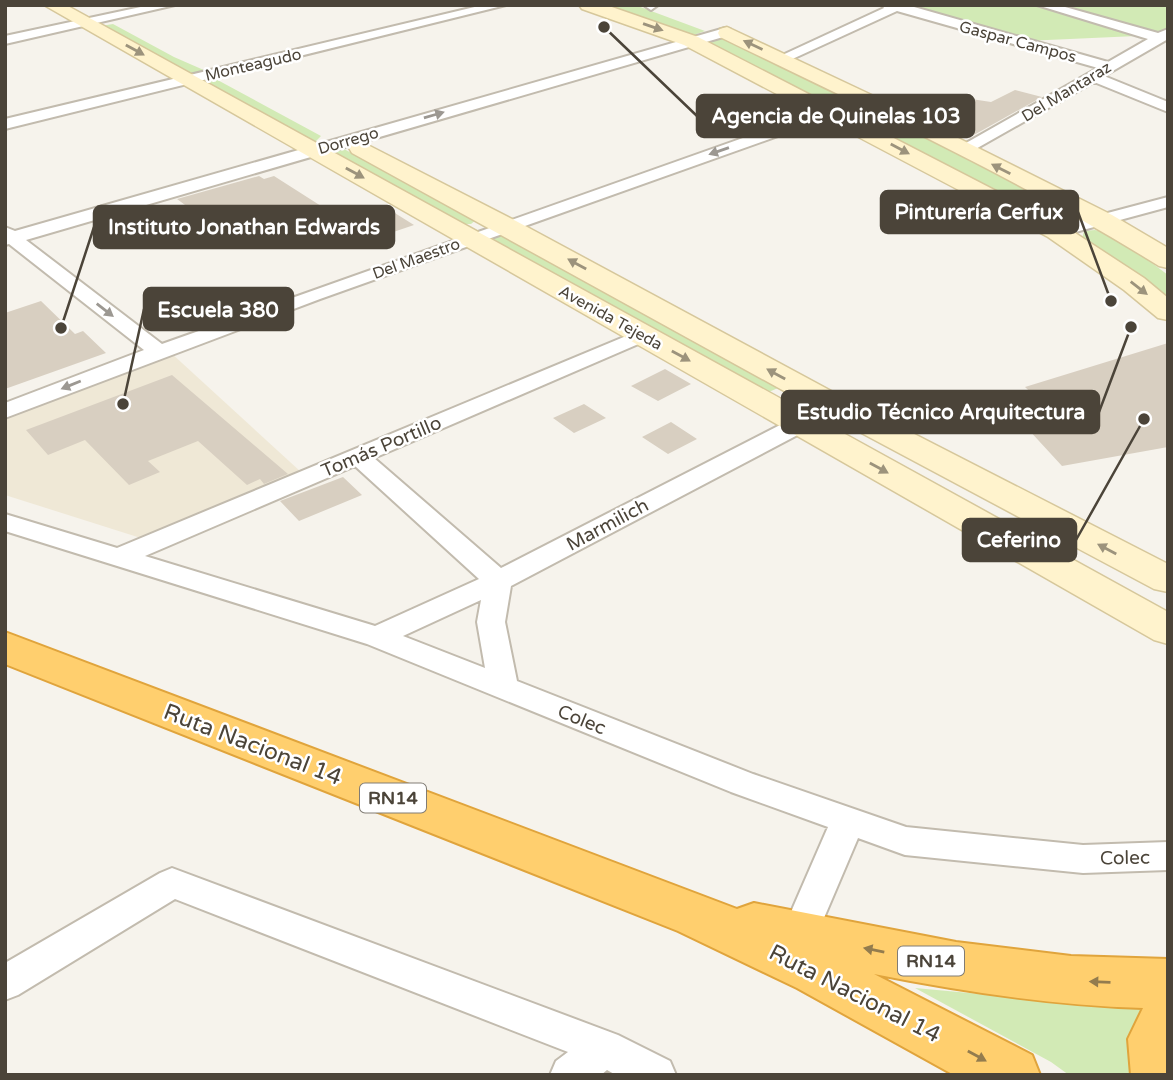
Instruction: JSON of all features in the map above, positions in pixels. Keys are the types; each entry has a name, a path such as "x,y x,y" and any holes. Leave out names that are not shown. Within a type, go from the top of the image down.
{"highway":[{"name":"Ruta Nacional 14","path":"5,647 697,915 839,982 1011,1075"},
{"name":"Ruta Nacional 14","path":"697,915 969,968 1071,981 1168,984"},
{"path":"1160,1075 1157,1039 1168,1018"}],"main road":[{"name":"Avenida Tejeda","path":"54,5 97,15 220,72 835,406 1168,580"},
{"path":"588,5 691,41 1057,232 1134,284 1168,312"},
{"path":"651,5 725,32 783,58 1103,220 1168,260"},
{"name":"Avenida Tejeda","path":"97,15 187,80 1168,630"}],"street":[{"path":"5,40 97,15 169,5"},
{"name":"Monteagudo","path":"5,124 500,5"},
{"path":"1043,5 1163,35"},
{"path":"783,58 895,6"},
{"name":"Gaspar Campos","path":"895,6 1108,66"},
{"name":"Dorrego","path":"7,237 725,32"},
{"name":"Del Mantaraz","path":"965,150 1163,35"},
{"path":"1093,76 1168,108"},
{"path":"830,112 873,103"},
{"name":"Del Maestro","path":"5,411 158,351 830,112"},
{"path":"1057,232 1168,202"},
{"path":"7,237 158,351"},
{"name":"Tomás Portillo","path":"120,557 643,335"},
{"name":"Marmilich","path":"377,637 498,581 835,406"},
{"path":"358,456 498,581 491,621 503,688"},
{"name":"Colec","path":"5,522 377,637 742,783 905,841 1083,859 1168,856"},
{"path":"799,935 848,821"},
{"path":"5,983 172,883 604,1048 656,1075"},
{"path":"570,1075 604,1048"}],"shaded area":[{"path":"170,352 301,472 147,540 5,495 5,417"}],"green space":[{"path":"594,5 635,5 705,31 691,36"},
{"path":"896,5 1168,5 1168,30 1159,35 1025,41"},
{"path":"113,24 206,71 190,74 101,26"},
{"path":"722,37 849,99 850,104 828,105 704,43"},
{"path":"212,77 321,136 316,141 309,141 200,81"},
{"path":"854,113 881,113 1070,209 1072,218 1048,219 1037,215 853,116"},
{"path":"342,148 477,219 471,224 462,224 326,149"},
{"path":"1095,230 1116,236 1168,275 1168,299 1082,239 1084,231"},
{"path":"500,233 780,387 769,392 489,237"},
{"path":"915,988 1151,1010 1139,1039 1131,1075 1069,1075 1051,1062"}],"building":[{"path":"1015,90 1042,97 972,136 944,128 934,123 943,118 925,113 958,97 991,102"},
{"path":"259,176 264,179 274,176 343,220 283,239 268,229 232,240 177,199"},
{"path":"390,210 414,225 358,244 333,228"},
{"path":"41,301 75,334 83,331 106,353 5,389 5,313"},
{"path":"1168,343 1168,447 1062,466 1004,403 1042,403 1025,387"},
{"path":"665,369 691,384 658,401 631,386"},
{"path":"172,375 288,474 264,484 260,479 247,485 198,441 148,461 160,472 129,485 85,440 48,455 26,430"},
{"path":"584,404 606,418 574,433 553,418"},
{"path":"671,422 697,439 668,454 642,437"},
{"path":"343,477 362,495 299,521 280,501"}],"place":[{"name":"Agencia de Quinelas 103","path":"604,27"},
{"name":"Pinturería Cerfux","path":"1111,301"},
{"name":"Estudio Técnico Arquitectura","path":"1131,327"},
{"name":"Instituto Jonathan Edwards","path":"61,328"},
{"name":"Escuela 380","path":"123,404"},
{"name":"Ceferino","path":"1144,419"}]}
